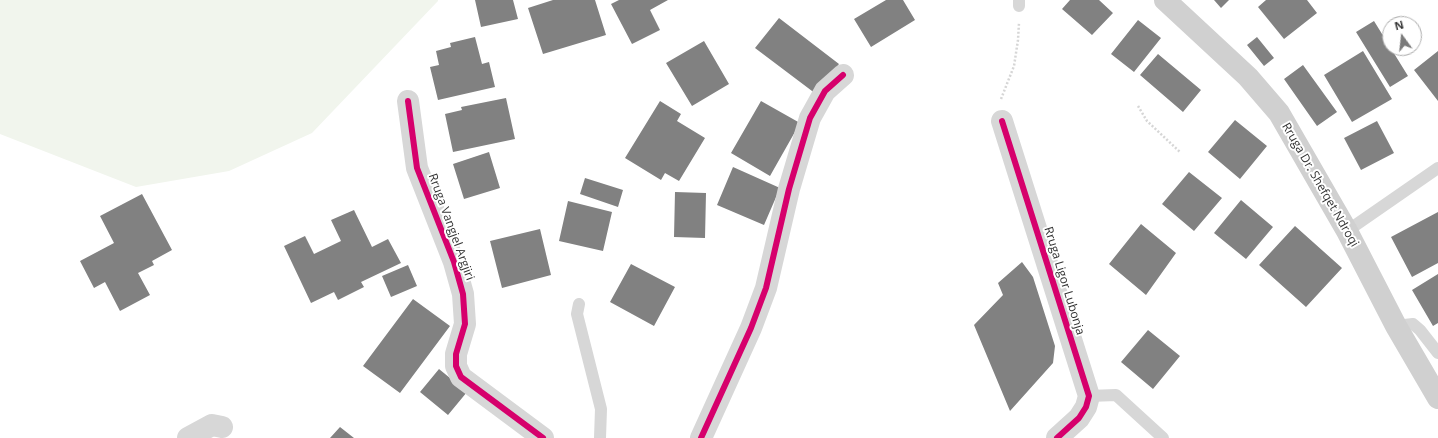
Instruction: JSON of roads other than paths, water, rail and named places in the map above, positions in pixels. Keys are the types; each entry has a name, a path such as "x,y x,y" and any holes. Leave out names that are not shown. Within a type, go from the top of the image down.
{"main road":[{"name":"Rruga Dr. Shefqet Ndroqi","path":"1165,0 1248,77 1279,113 1347,231 1396,326 1438,398"}],"street":[{"path":"702,438 751,328 766,288 789,189 810,118 825,91 843,75"},
{"name":"Rruga Vangjel Argjiri","path":"408,101 417,168 454,262 463,294 465,324 456,354 456,366 461,377 543,438"},
{"name":"Rruga Ligor Lubonja","path":"1002,121 1089,396"},
{"path":"1057,438 1079,418 1086,407 1089,396"},
{"path":"188,438 212,425 224,432"}],"lane":[{"path":"1347,231 1438,168"},
{"path":"579,304 577,314 601,409 600,438"},
{"path":"1396,326 1413,324 1420,330 1438,353"},
{"path":"1089,396 1116,395 1163,438"}]}
